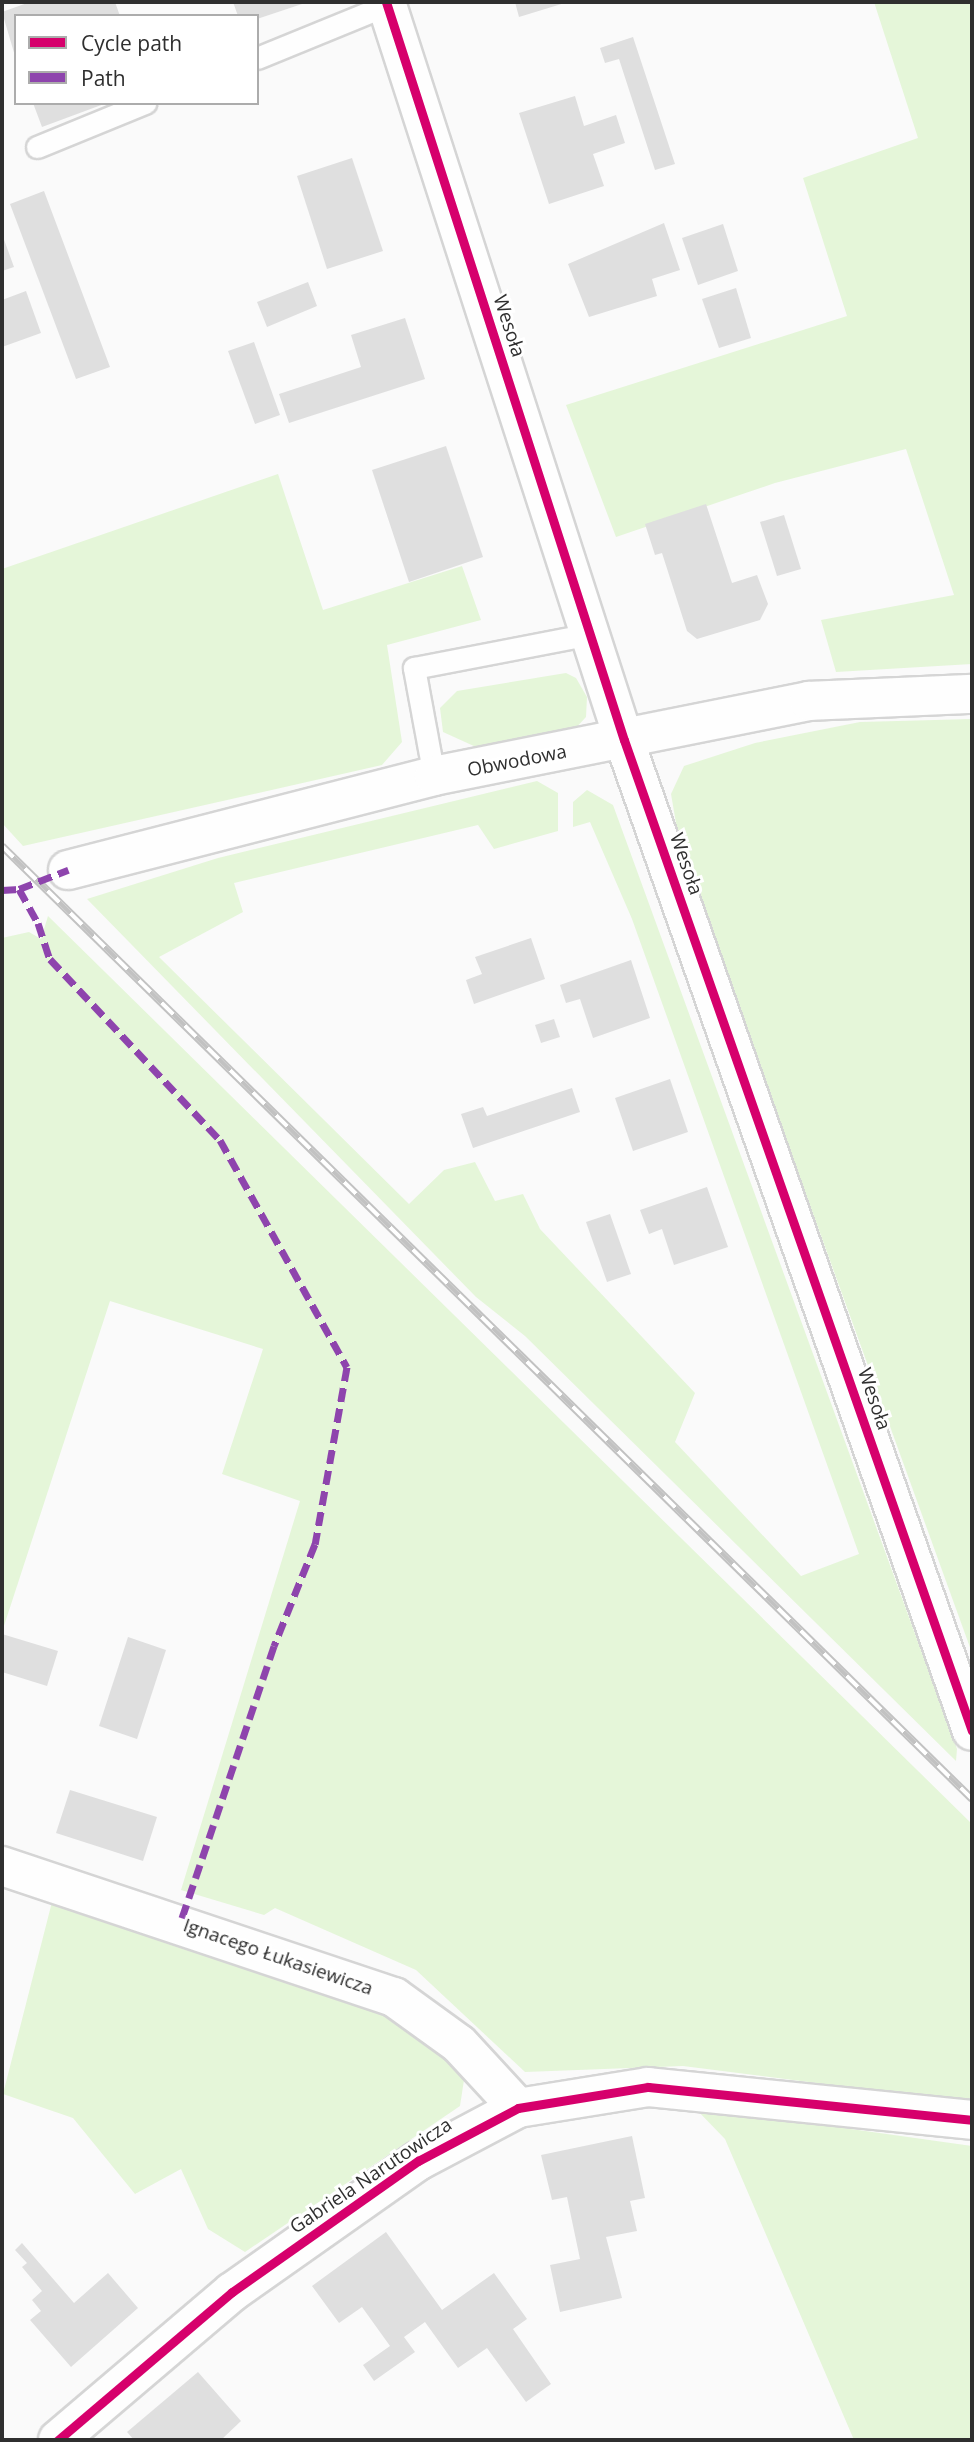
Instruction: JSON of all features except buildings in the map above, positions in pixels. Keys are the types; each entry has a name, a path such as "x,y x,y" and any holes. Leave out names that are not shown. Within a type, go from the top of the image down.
{"street":[{"name":"Wesoła","path":"387,3 624,740 972,1731"},
{"name":"Obwodowa","path":"68,870 434,776 809,701 972,694"},
{"name":"Ignacego Łukasiewicza","path":"2,1866 394,1997 459,2044 518,2108"},
{"name":"Gabriela Narutowicza","path":"58,2440 232,2292 418,2161 518,2108 648,2087 972,2120"}],"lane":[{"path":"259,57 387,3"},
{"path":"37,147 140,105"},
{"path":"434,776 414,668 590,634"}],"green space":[{"path":"874,2 972,2 972,664 836,672 821,620 954,595 906,449 775,483 616,537 566,405 847,316 803,178 918,138"},
{"path":"278,474 323,610 462,566 481,620 387,645 402,742 382,765 23,846 2,823 2,569"},
{"path":"566,673 576,678 587,697 586,717 573,731 476,747 443,732 440,708 457,691"},
{"path":"972,719 972,1653 680,846 671,794 684,766 755,743 860,722"},
{"path":"537,781 558,793 558,831 494,849 478,825 234,883 243,912 159,957 409,1204 444,1170 475,1162 495,1201 523,1194 540,1229 695,1393 675,1442 801,1576 859,1554 632,919 590,822 573,827 573,802 587,790 613,805 957,1749 956,1761 525,1336 476,1297 87,899 218,858"},
{"path":"48,916 972,1824 972,2103 683,2066 525,2072 416,1970 275,1908 264,1915 181,1890 300,1501 222,1474 263,1349 110,1301 2,1632 2,938 29,932 41,939"},
{"path":"53,1898 380,2006 458,2066 464,2080 460,2106 245,2252 208,2229 181,2169 135,2194 73,2118 3,2094"},
{"path":"694,2107 972,2146 972,2440 854,2440 725,2139"}],"railway":[{"path":"2,846 972,1799"}],"marked path":[{"path":"2,890 19,889 68,870"},
{"path":"19,889 38,923 50,959 220,1140 347,1367 315,1544 274,1646 180,1923"}],"cycle path":[{"path":"386,2 624,740 972,1731"},
{"path":"58,2440 232,2292 418,2161 518,2108 648,2087 972,2120"}]}
